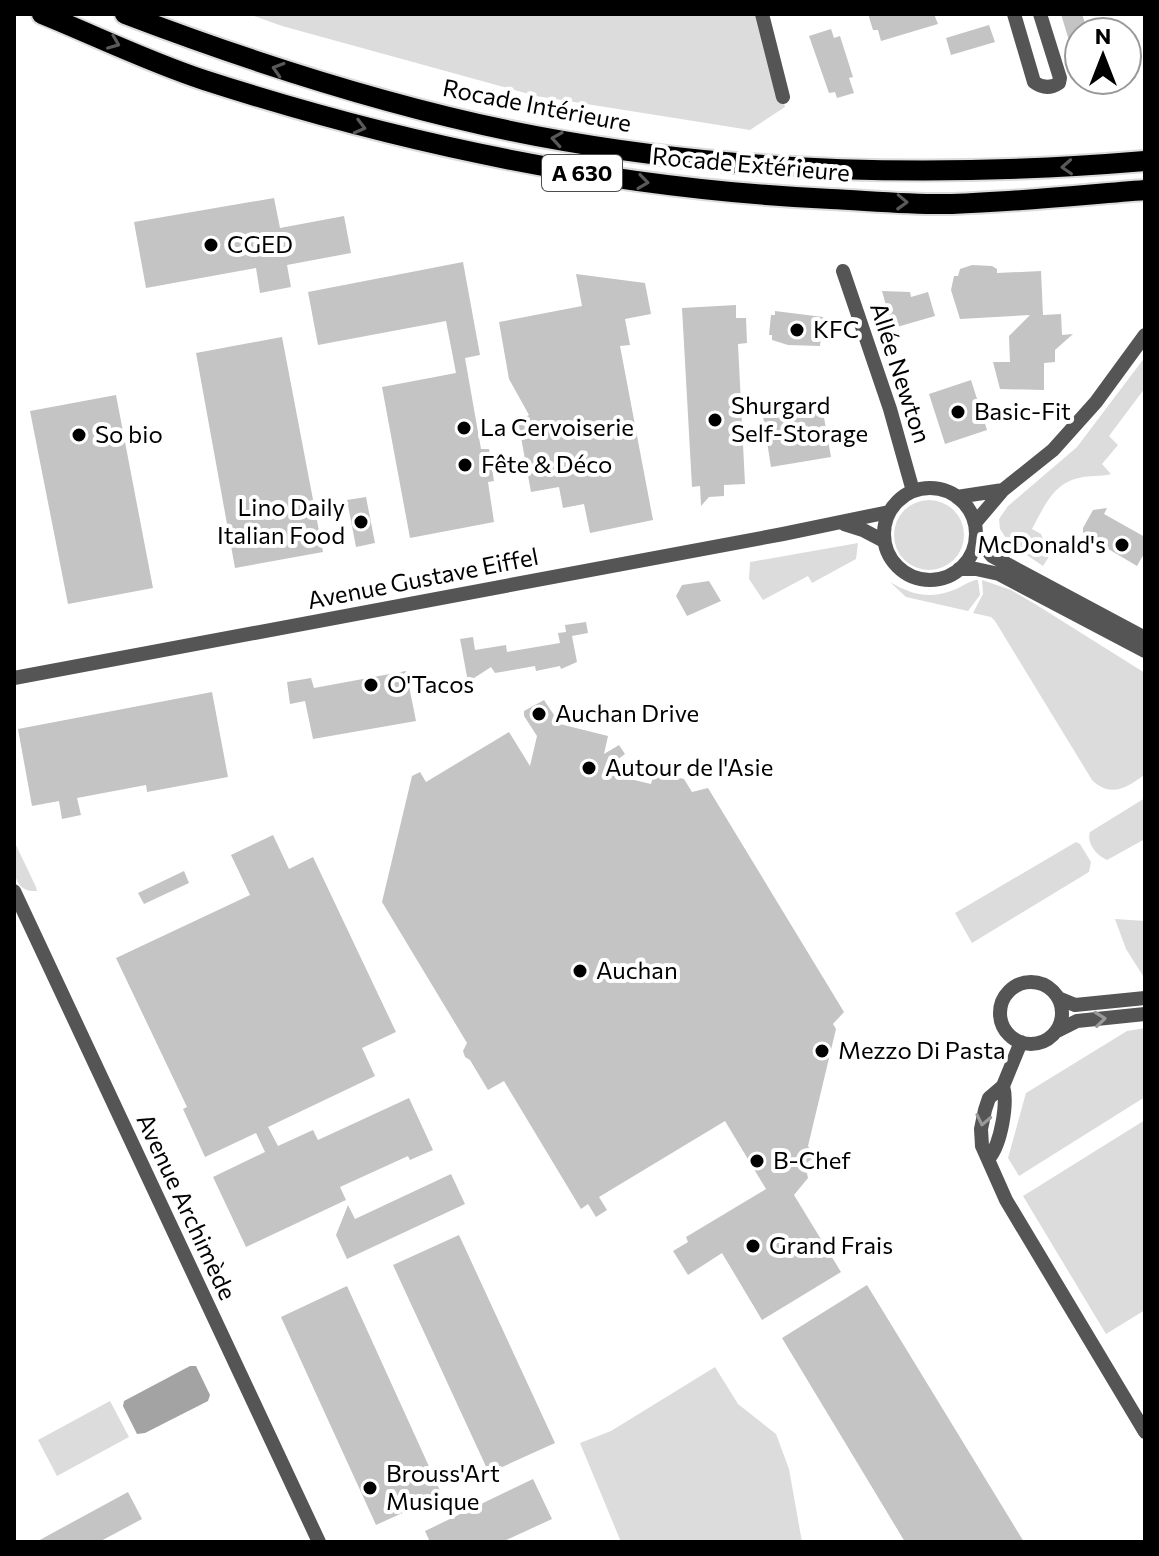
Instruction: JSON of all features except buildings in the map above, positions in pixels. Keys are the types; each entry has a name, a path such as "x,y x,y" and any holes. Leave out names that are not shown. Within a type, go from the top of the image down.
{"highway":[{"name":"Rocade Extérieure","path":"42,14 201,79 349,124 458,151 597,175 687,189 770,196 952,204 1145,190"},
{"name":"Rocade Intérieure","path":"125,14 221,51 335,86 475,123 625,151 881,172 978,172 1145,161"}],"street":[{"path":"762,14 783,97"},
{"path":"1014,14 1034,82 1039,86 1051,87 1059,83 1060,78 1040,14"},
{"name":"Allée Newton","path":"843,271 886,396 913,491"},
{"path":"1145,335 1096,402 1053,450 1003,490 975,530 968,560 959,569 934,580 907,574 888,554 884,541 889,512 899,499 913,491 928,488 943,490 957,497 969,510 975,530 992,556 1145,638"},
{"path":"957,497 1003,490"},
{"name":"Avenue Gustave Eiffel","path":"14,678 889,512"},
{"path":"840,523 884,541"},
{"path":"959,569 999,574 1145,651"},
{"path":"1120,638 1145,645"},
{"name":"Avenue Archimède","path":"14,891 319,1542"},
{"path":"1145,998 1075,1005 1058,998 1045,985 1035,983 1017,986 1009,992 1001,1010 1001,1020 1005,1030 1021,1042 1041,1043 1077,1021 1145,1014"},
{"path":"1057,1031 1062,1015 1058,998"},
{"path":"1021,1042 1003,1086 1006,1103 998,1143 989,1158 1006,1200 1145,1432"}],"shaded area":[{"path":"248,14 762,14 785,107 750,130 536,96"},
{"path":"1145,357 1145,388 1109,436 1118,445 1102,464 1111,474 1079,478 1062,485 1045,505 1032,529 1041,534 1050,555 1043,566 1009,543 1000,529 999,519 1008,506 1077,447"},
{"path":"929,500 948,506 958,516 964,535 958,554 948,564 929,570 910,564 900,554 894,535 900,516 910,506"},
{"path":"858,543 856,559 812,583 808,576 763,600 749,579 750,562"},
{"path":"978,580 980,595 968,611 906,597 890,582 905,590 935,595"},
{"path":"982,580 1011,590 1145,673 1145,774 1132,783 1112,790 1092,780 995,621 973,613 983,594"},
{"path":"1145,798 1145,839 1107,860 1093,849 1090,832"},
{"path":"14,841 37,891 22,887 17,881"},
{"path":"1076,842 1091,862 1089,872 972,943 955,913"},
{"path":"1115,919 1145,921 1145,979 1126,949"},
{"path":"1145,1028 1145,1097 1019,1176 1008,1158 1026,1093 1127,1031"},
{"path":"1145,1120 1145,1310 1106,1334 1023,1196"},
{"path":"190,1366 196,1366 210,1395 208,1401 145,1433 137,1434 123,1406 124,1401"},
{"path":"715,1367 738,1404 776,1434 789,1469 802,1542 621,1542 580,1443 611,1431"},
{"path":"110,1401 129,1437 57,1476 38,1440"}],"place":[{"name":"CGED","path":"211,245"},
{"name":"KFC","path":"797,330"},
{"name":"Basic-Fit","path":"958,412"},
{"name":"Shurgard Self-Storage","path":"715,420"},
{"name":"La Cervoiserie","path":"464,428"},
{"name":"So bio","path":"79,435"},
{"name":"Fête & Déco","path":"465,465"},
{"name":"Lino Daily Italian Food","path":"361,522"},
{"name":"McDonald's","path":"1122,545"},
{"name":"O'Tacos","path":"371,685"},
{"name":"Auchan Drive","path":"539,714"},
{"name":"Autour de l'Asie","path":"589,768"},
{"name":"Auchan","path":"580,971"},
{"name":"Mezzo Di Pasta","path":"822,1051"},
{"name":"B-Chef","path":"757,1161"},
{"name":"Grand Frais","path":"753,1246"},
{"name":"Brouss'Art Musique","path":"370,1488"}]}
